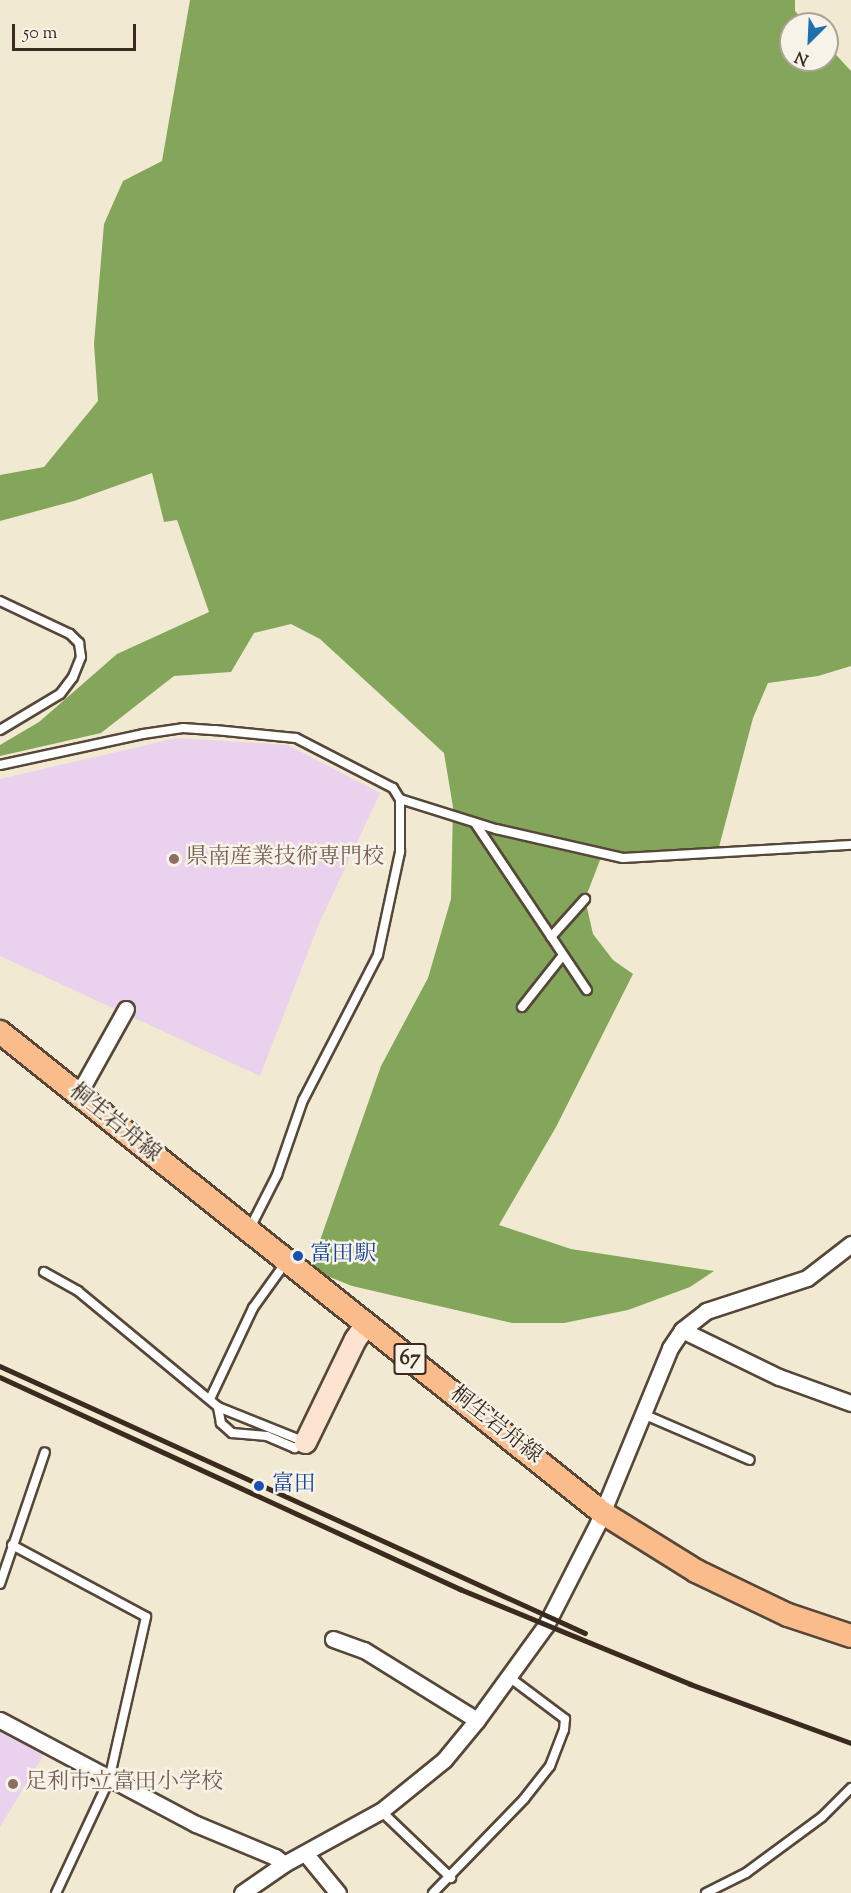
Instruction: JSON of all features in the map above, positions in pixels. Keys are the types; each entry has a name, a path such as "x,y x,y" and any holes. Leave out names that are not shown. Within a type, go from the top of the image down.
{"main road":[{"name":"桐生岩舟線","path":"0,1032 603,1513 706,1576 788,1615 851,1636"},
{"path":"305,1442 355,1339 366,1324"}],"street":[{"path":"75,1092 84,1084 126,1009"},
{"path":"242,1893 284,1864 381,1811 444,1760 477,1720 546,1625 603,1513 670,1348 682,1330 706,1311 807,1278 851,1244"},
{"path":"682,1330 779,1377 851,1402"},
{"path":"333,1639 364,1650 477,1720"},
{"path":"0,1720 110,1780 284,1864"},
{"path":"305,1853 338,1893"}],"lane":[{"path":"0,601 64,630 79,643 81,657 74,677 60,694 0,730"},
{"path":"0,765 143,734 183,728 215,730 296,738 393,788 400,799 400,852 378,955 303,1100 277,1175 248,1232"},
{"path":"400,799 475,823 623,858 851,845"},
{"path":"475,823 587,990"},
{"path":"551,937 585,899"},
{"path":"522,1007 563,955"},
{"path":"210,1399 253,1308 286,1262"},
{"path":"44,1272 72,1287 138,1345 218,1407 305,1442"},
{"path":"218,1407 221,1423 232,1433 267,1436 296,1448 305,1442"},
{"path":"643,1414 750,1460"},
{"path":"0,1584 45,1452"},
{"path":"12,1545 146,1617 110,1780 56,1893"},
{"path":"433,1893 451,1878 531,1791 550,1766 564,1730 565,1719 509,1677"},
{"path":"706,1893 746,1873 822,1817 851,1788"},
{"path":"381,1811 451,1878"}],"shaded area":[{"name":"県南産業技術専門校","path":"177,738 288,745 380,793 318,926 260,1076 0,956 0,779"},
{"name":"足利市立富田小学校","path":"0,1727 42,1750 43,1756 0,1827"}],"green space":[{"path":"190,0 795,0 796,12 779,12 779,72 839,72 839,58 851,71 851,666 818,676 768,683 753,718 719,847 602,855 585,899 593,934 613,960 633,974 556,1127 499,1225 571,1249 714,1271 690,1287 628,1310 564,1323 512,1323 352,1286 310,1269 381,1066 428,978 451,899 453,807 444,753 320,639 291,624 254,633 231,672 174,676 101,733 0,756 0,745 39,722 117,654 209,612 177,520 164,522 152,473 74,501 0,521 0,475 44,467 98,401 94,344 104,224 123,181 162,161"}],"railway":[{"path":"0,1366 585,1633"},
{"path":"0,1377 460,1589 690,1684 851,1743"}],"place":[{"name":"県南産業技術専門校","path":"174,859"},
{"name":"富田駅","path":"298,1256"},
{"name":"富田","path":"259,1486"},
{"name":"足利市立富田小学校","path":"13,1784"}]}
